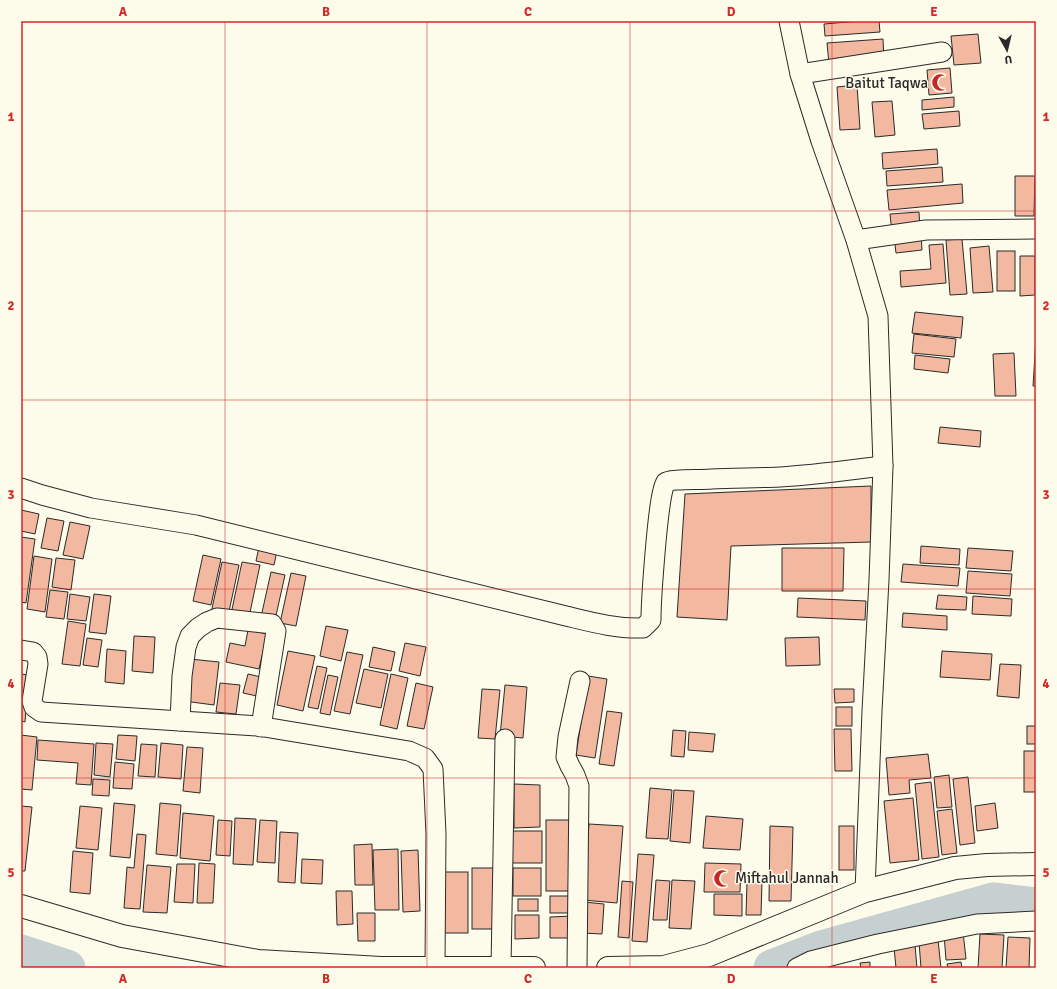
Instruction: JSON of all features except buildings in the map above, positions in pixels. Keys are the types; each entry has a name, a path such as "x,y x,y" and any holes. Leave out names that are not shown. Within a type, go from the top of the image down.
{"street":[{"path":"789,21 800,74 821,141 856,240 878,316 883,466 866,891"},
{"path":"800,74 942,52"},
{"path":"856,240 926,230 1036,229"},
{"path":"21,488 91,508 196,525 609,626 643,628 651,620 652,590 660,509 666,481 779,477 883,466"},
{"path":"180,721 182,676 186,647 190,636 198,628 217,618 272,624 276,631 261,727"},
{"path":"21,650 33,652 37,657 38,664 32,701 34,707 41,712 261,727 409,751 425,758 433,769 436,834 435,967"},
{"path":"577,968 579,786 566,757 568,737 580,681"},
{"path":"489,968 505,739"},
{"path":"608,968 664,967 709,955 866,891 955,868 987,865 1036,864"},
{"path":"21,906 122,936 258,961 381,968 534,968"},
{"path":"807,966 878,944 977,924 1036,921"}],"waterway":[{"path":"772,968 821,949 993,901 1036,906"},
{"path":"21,953 67,968"}],"place":[{"name":"Baitut Taqwa","path":"941,83"},
{"name":"Miftahul Jannah","path":"722,878"}]}
